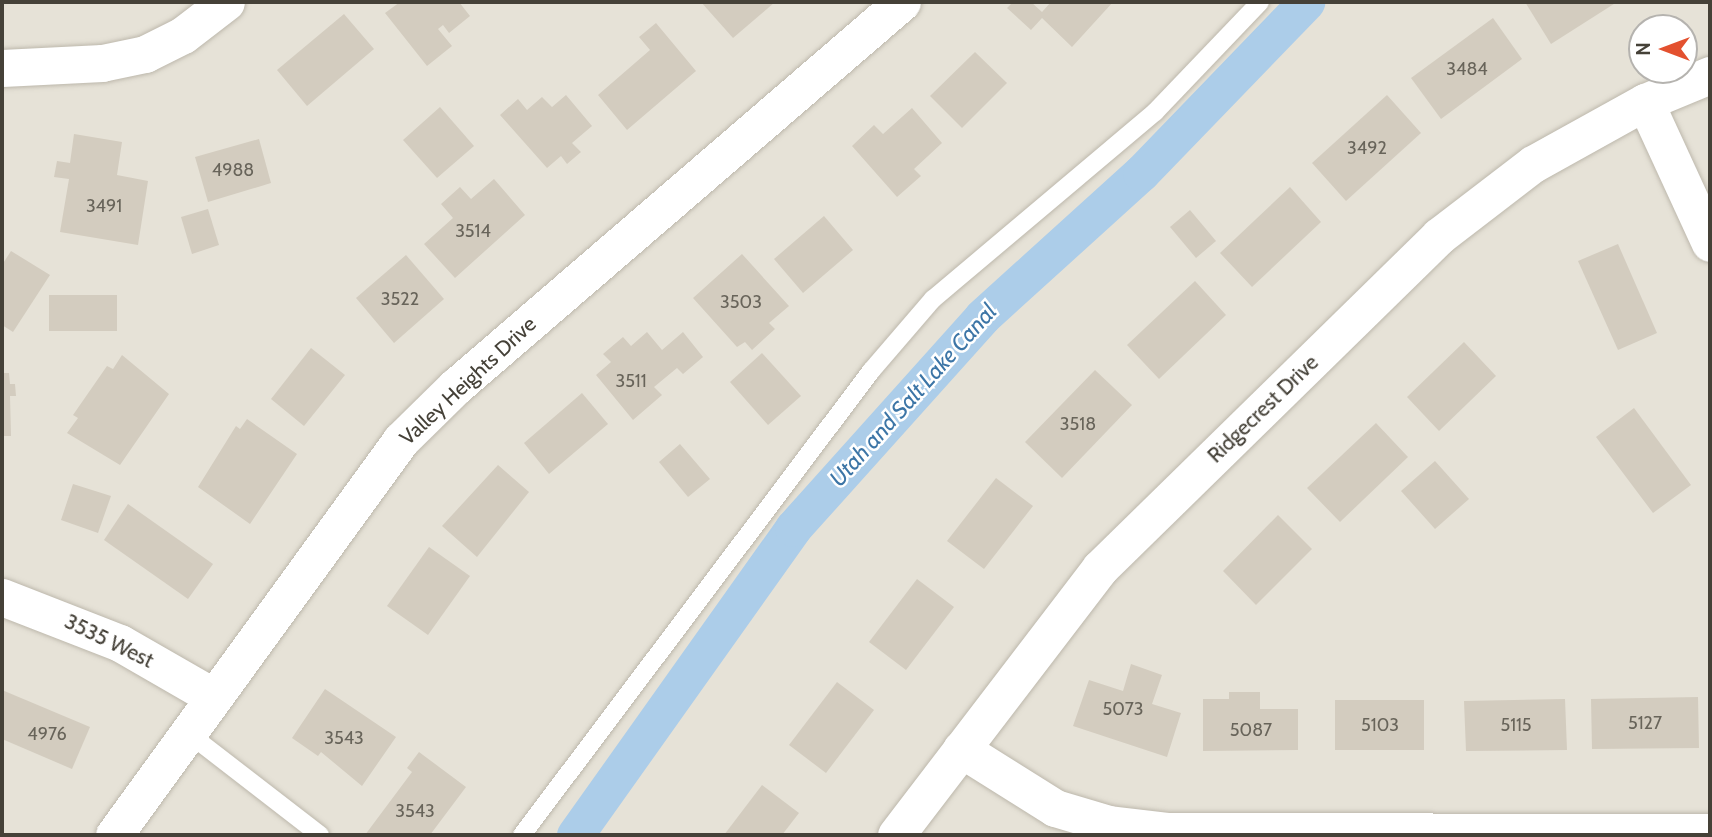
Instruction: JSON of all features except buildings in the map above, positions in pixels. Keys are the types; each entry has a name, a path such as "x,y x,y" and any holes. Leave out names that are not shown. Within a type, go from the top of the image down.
{"street":[{"path":"2,68 102,63 145,54 183,35 226,2"},
{"name":"Valley Heights Drive","path":"114,835 212,696 419,422 902,2"},
{"name":"Ridgecrest Drive","path":"896,835 1100,568 1439,236 1532,164 1644,102 1710,75"},
{"path":"1644,102 1710,243"},
{"name":"3535 West","path":"2,597 120,643 212,696"},
{"path":"961,749 1055,808 1109,824 1167,831 1710,832"}],"lane":[{"path":"522,835 872,371 933,299 1155,112 1260,2"},
{"path":"188,733 320,835"}],"shaded area":[{"path":"2,2 1710,2 1710,835 2,835"}],"waterway":[{"name":"Utah and Salt Lake Canal","path":"575,835 793,528 982,317 1141,173 1306,2"}]}
